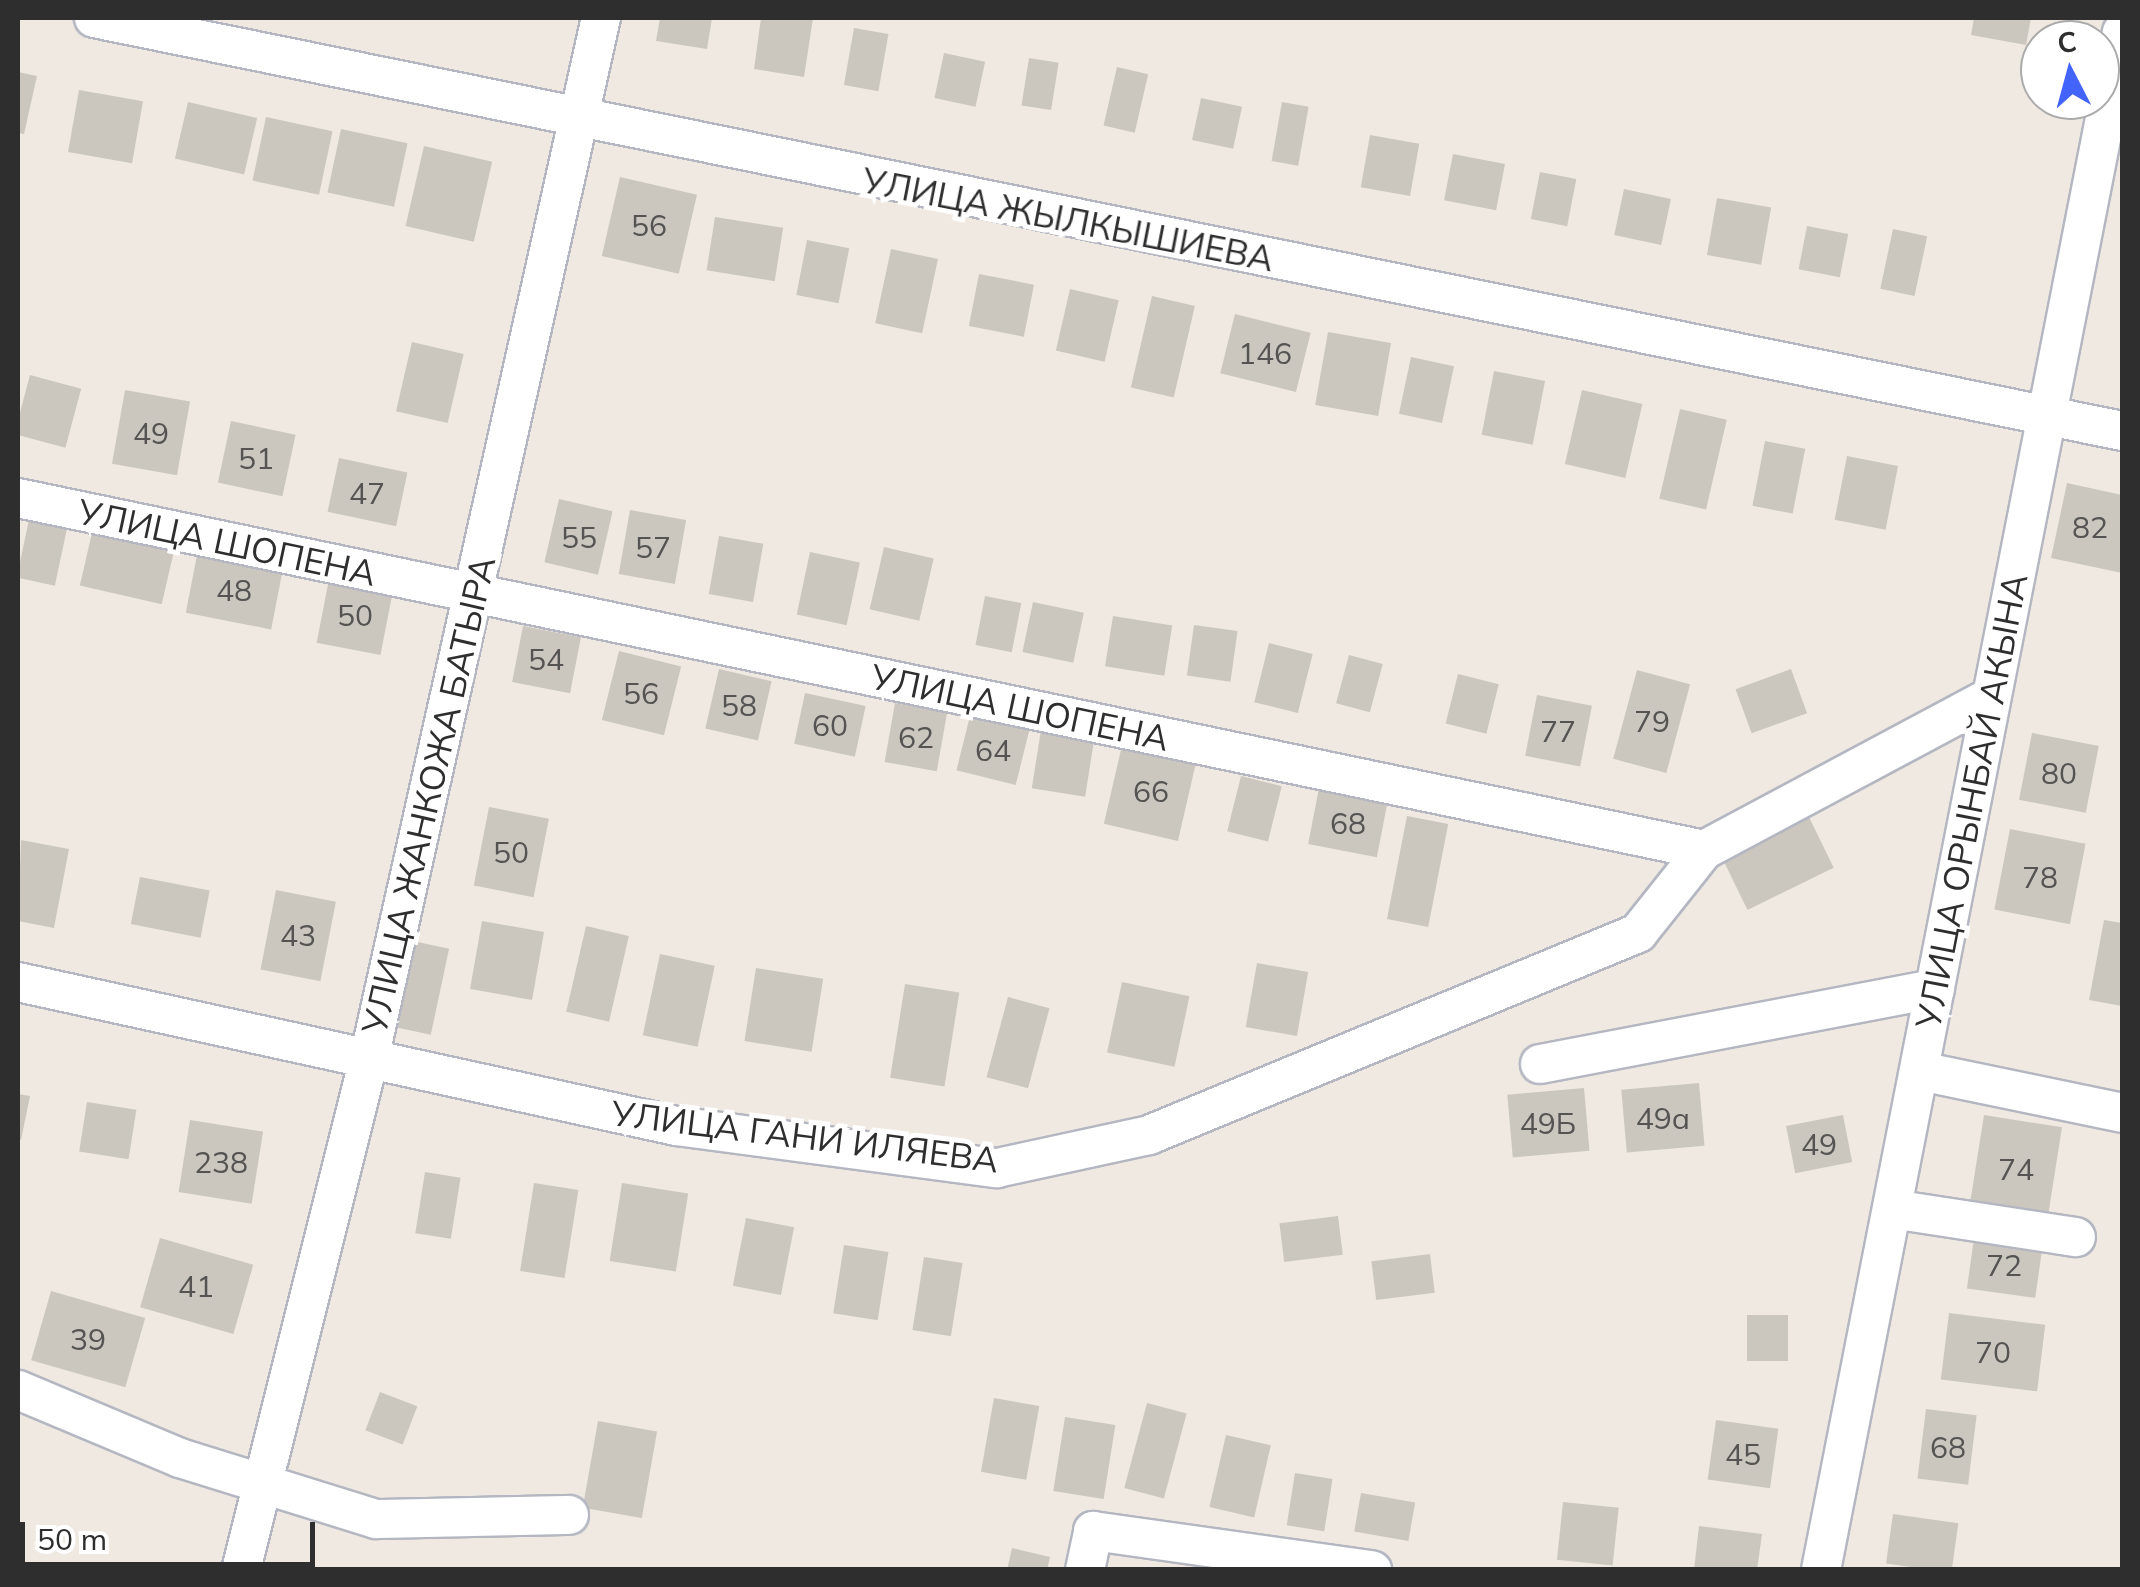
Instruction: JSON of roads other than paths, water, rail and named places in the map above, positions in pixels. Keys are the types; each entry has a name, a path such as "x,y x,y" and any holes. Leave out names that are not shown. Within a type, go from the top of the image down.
{"street":[{"name":"УЛИЦА ЖЫЛКЫШИЕВА","path":"94,18 578,120 2122,431"},
{"name":"УЛИЦА ЖАНКОЖА БАТЫРА","path":"241,1570 369,1059 601,18"},
{"name":"УЛИЦА ОРЫНБАЙ АКЫНА","path":"1821,1570 1936,989 2043,415 2122,32"},
{"name":"УЛИЦА ШОПЕНА","path":"18,498 1704,850"},
{"path":"1704,850 1991,697"},
{"name":"УЛИЦА ГАНИ ИЛЯЕВА","path":"18,982 676,1126 996,1168 1148,1135 1638,933 1704,850"},
{"path":"1540,1064 1936,989"},
{"path":"1920,1072 2122,1113"},
{"path":"1892,1209 2076,1237"},
{"path":"18,1390 180,1458 264,1480 376,1519 568,1515"},
{"path":"1084,1570 1093,1531 1372,1570"}]}
